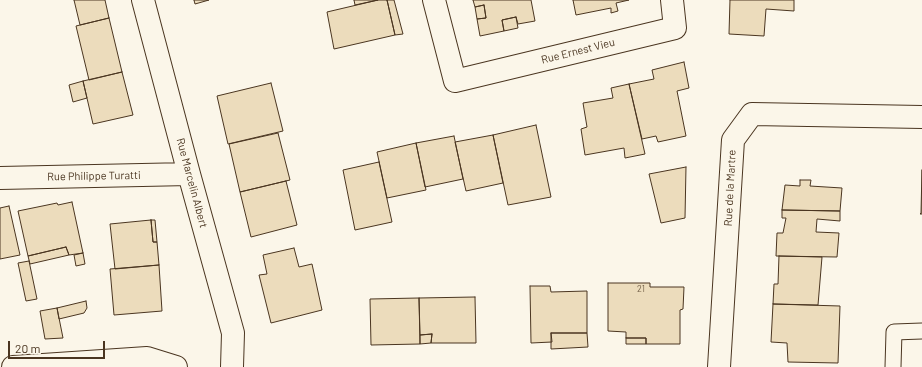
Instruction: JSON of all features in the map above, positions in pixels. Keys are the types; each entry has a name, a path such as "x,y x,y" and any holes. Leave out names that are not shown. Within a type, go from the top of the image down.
{"street":[{"name":"Rue Marcelin Albert","path":"143,0 233,333 232,367"},
{"name":"Rue Ernest Vieu","path":"434,0 455,81 674,28 672,0"},
{"name":"Rue de la Martre","path":"719,367 733,140 752,114 922,117"},
{"name":"Rue Philippe Turatti","path":"0,178 189,174"},
{"path":"13,367 147,358 176,367"}],"lane":[{"path":"893,367 894,332 922,331"}],"building":[{"path":"74,0 105,0 109,18 80,25"},
{"path":"194,0 209,0 195,4"},
{"path":"354,0 378,0 355,5"},
{"path":"378,0 387,0 395,35 334,49 327,12"},
{"path":"387,0 394,0 403,34 395,35"},
{"path":"473,0 531,0 535,21 518,24 516,17 502,20 504,31 480,36 477,19 486,18 484,5 475,7"},
{"path":"573,0 629,0 616,3 618,11 611,13 611,8 576,15"},
{"path":"730,0 794,0 794,11 766,9 764,36 729,34"},
{"path":"484,5 486,18 477,19 475,7"},
{"path":"516,17 518,28 504,31 502,20"},
{"path":"109,18 122,72 89,80 76,26"},
{"path":"684,62 689,88 677,91 686,136 658,142 656,136 642,139 629,84 654,79 652,70"},
{"path":"122,72 133,115 93,124 83,81"},
{"path":"83,81 87,98 73,102 69,85"},
{"path":"271,83 283,131 228,144 217,96"},
{"path":"629,84 645,154 625,158 624,148 585,155 581,129 587,127 583,103 613,98 611,88"},
{"path":"536,125 551,197 508,205 493,135"},
{"path":"278,133 290,180 240,192 229,144"},
{"path":"493,135 503,183 466,191 455,142"},
{"path":"454,136 463,179 425,187 416,143"},
{"path":"416,143 426,190 387,198 377,152"},
{"path":"379,162 392,222 355,230 343,170"},
{"path":"686,167 685,218 661,223 649,174"},
{"path":"922,170 922,214 920,214 921,213"},
{"path":"800,180 811,180 810,186 842,188 840,211 782,210 785,185 800,186"},
{"path":"286,181 297,225 251,237 240,192"},
{"path":"72,202 83,253 69,255 66,247 28,256 18,211 57,203 58,205"},
{"path":"9,206 20,255 0,259 0,208"},
{"path":"782,210 840,211 840,221 817,219 816,232 839,233 837,257 776,256 777,233 783,233 786,218 782,218"},
{"path":"151,220 155,220 157,242 153,242"},
{"path":"151,220 153,242 157,242 159,265 115,269 110,224"},
{"path":"66,247 69,255 30,264 28,256"},
{"path":"294,248 299,267 312,264 322,310 271,323 259,275 267,274 263,255"},
{"path":"83,253 85,264 76,266 74,255"},
{"path":"779,256 822,257 818,305 773,304 774,284 778,284"},
{"path":"29,261 37,299 26,301 18,263"},
{"path":"159,265 162,311 114,315 110,269"},
{"path":"608,283 650,283 650,287 684,287 683,309 680,310 680,344 646,344 646,338 626,338 626,332 608,331"},
{"path":"530,286 550,286 551,292 587,291 587,333 551,333 552,342 531,343"},
{"path":"475,297 476,343 431,343 432,334 420,335 419,298"},
{"path":"419,298 420,344 371,345 370,299"},
{"path":"86,301 87,308 84,313 59,319 57,308"},
{"path":"773,304 840,306 838,363 788,362 787,343 771,342"},
{"path":"57,308 63,338 45,339 40,311"},
{"path":"551,333 587,333 588,347 551,349"},
{"path":"432,334 431,343 420,344 420,335"},
{"path":"626,338 646,338 646,344 626,344"}]}
